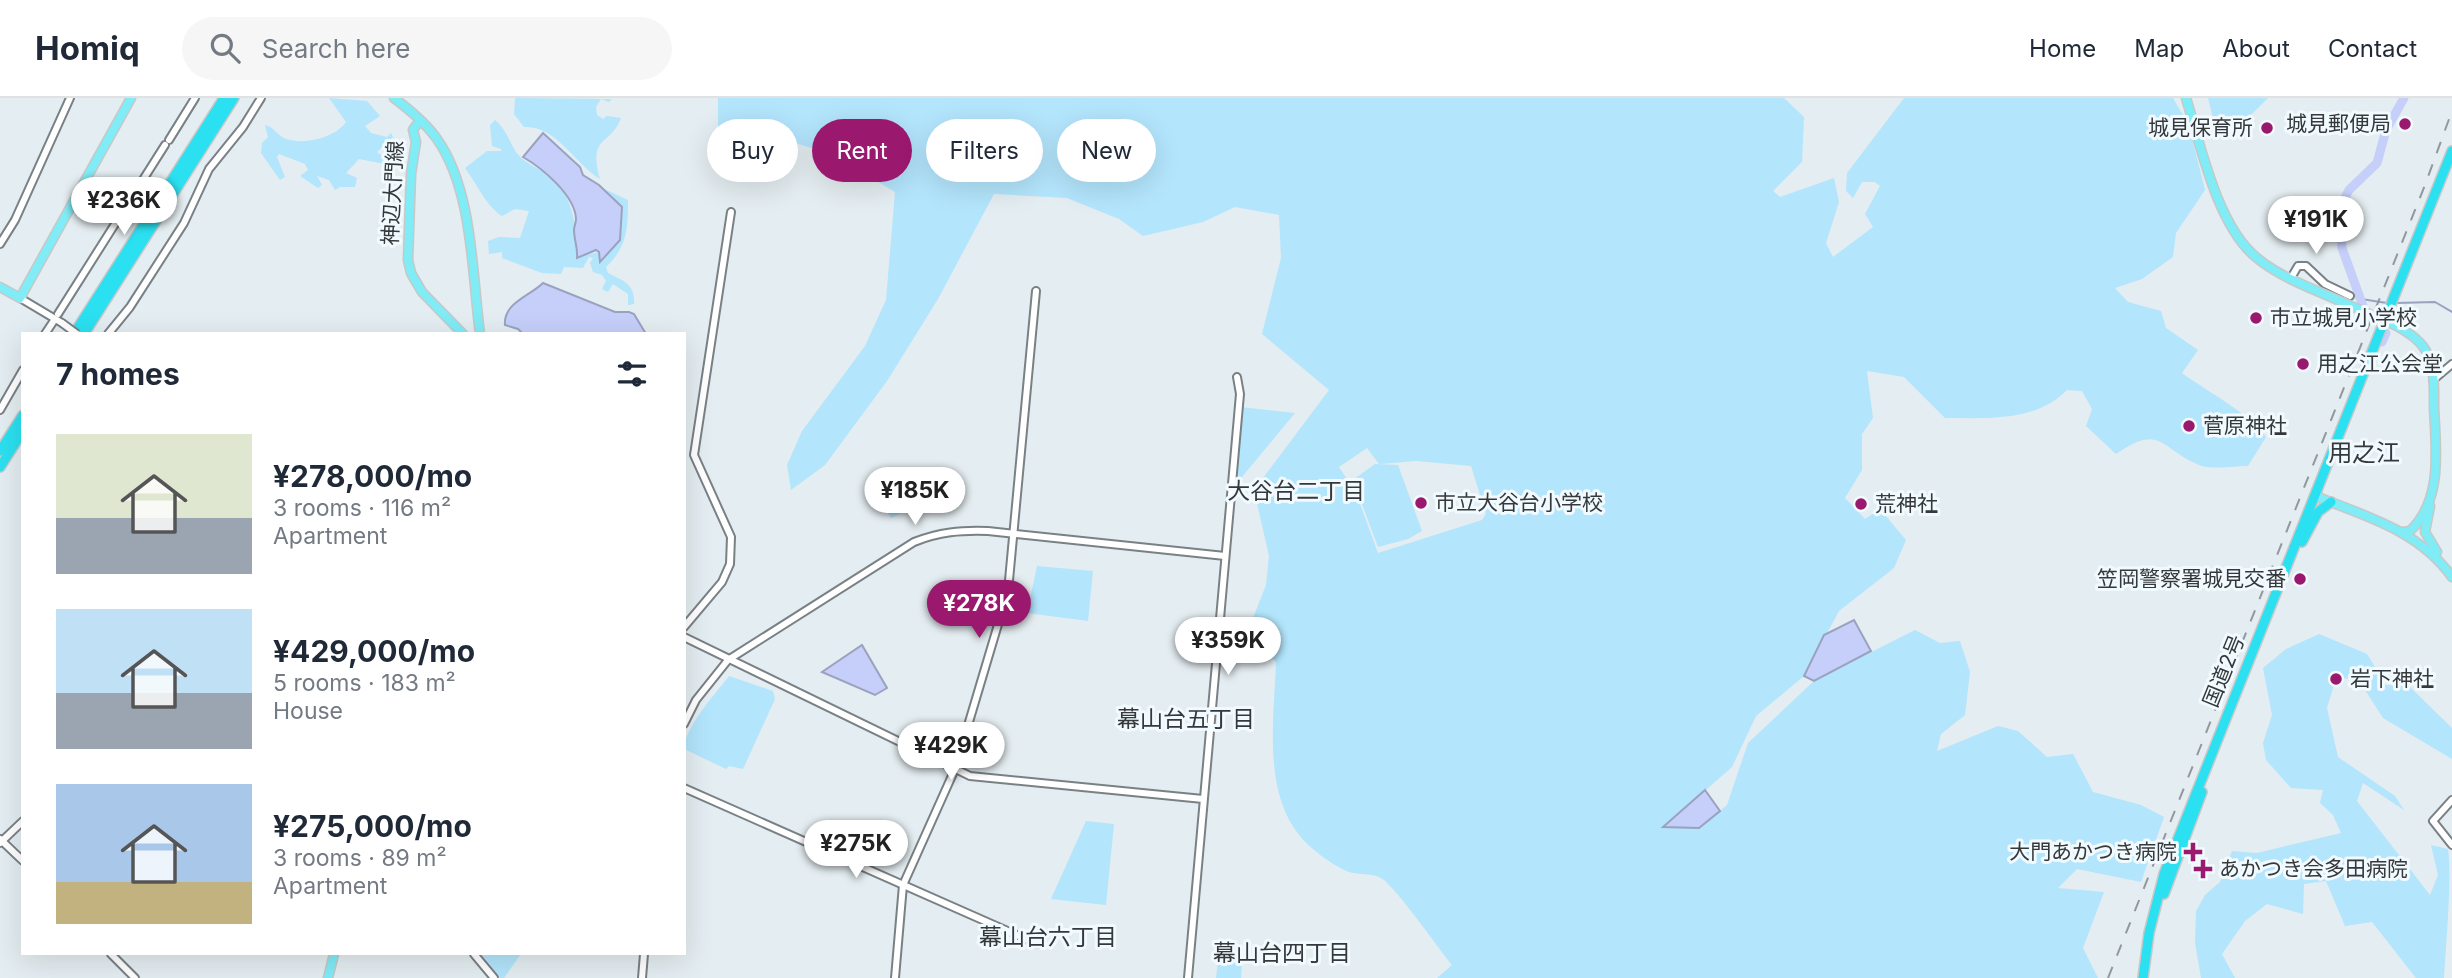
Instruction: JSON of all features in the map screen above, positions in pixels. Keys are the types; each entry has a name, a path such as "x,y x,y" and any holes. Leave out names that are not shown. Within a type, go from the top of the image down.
{"highway":[{"path":"77,332 224,98"},
{"path":"85,332 234,98"},
{"name":"国道2号","path":"2148,978 2155,933 2170,877 2302,542 2358,384 2452,151"},
{"path":"0,451 21,418"},
{"path":"0,467 21,434"},
{"name":"国道2号","path":"2143,978 2149,933 2164,874 2319,495"},
{"path":"2302,542 2318,512 2331,502"}],"main road":[{"path":"0,287 20,299 131,98"},
{"name":"神辺大門線","path":"394,98 420,120 444,150 460,187 480,332"},
{"path":"2186,98 2233,229 2255,257 2291,278 2397,326 2413,336 2424,348 2433,380 2436,472 2425,528 2437,552 2452,569"},
{"name":"神辺大門線","path":"420,120 413,130 416,142 411,174 408,263 422,292 461,332"},
{"path":"2406,532 2421,516 2436,472"},
{"path":"2319,495 2406,532 2437,552"},
{"path":"2319,495 2406,532 2437,558 2452,577"},
{"path":"328,978 334,955"}],"street":[{"path":"0,244 15,220 70,98"},
{"path":"58,314 195,98"},
{"path":"110,332 130,307 184,223 209,169 243,127 261,98"},
{"path":"686,625 717,588 730,564 732,537 694,455 731,212"},
{"path":"2291,278 2298,266 2306,266 2325,284 2350,296"},
{"path":"895,978 903,885 954,769 1008,591 1036,291"},
{"path":"20,299 73,332"},
{"path":"46,332 52,322"},
{"path":"2433,380 2452,364"},
{"path":"0,410 21,373"},
{"path":"1188,978 1240,394 1237,377"},
{"path":"686,720 696,700 728,660 914,542 953,531 1225,556"},
{"path":"686,638 954,769 985,779 1203,799"},
{"path":"686,789 1037,944"},
{"path":"2452,800 2433,821 2452,845"},
{"path":"21,823 1,841 21,859"},
{"path":"112,955 135,978"},
{"path":"475,955 494,978"},
{"path":"642,978 644,955"}],"shaded area":[{"path":"329,98 367,101 380,116 365,126 371,133 387,137 391,133 393,137 377,152 387,160 385,164 359,159 346,173 357,178 355,187 340,187 335,190 329,180 317,176 322,185 318,188 300,176 308,170 305,164 279,154 277,157 285,177 280,180 261,153 262,143 268,137 265,125 291,140 309,141 326,136 346,122"},
{"path":"515,98 612,99 609,102 601,99 596,107 597,115 603,119 607,116 621,118 598,148 600,179 555,138 535,128 524,127 514,114"},
{"path":"718,98 1784,98 1804,117 1802,162 1773,191 1780,197 1834,178 1839,202 1826,243 1833,257 1873,227 1865,214 1880,186 1875,182 1862,182 1853,198 1846,191 1847,173 1904,98 2173,98 2189,126 2205,190 2176,233 2173,257 2142,279 2115,288 2128,302 2161,311 2166,328 2198,350 2182,373 2239,411 2266,437 2248,466 2216,468 2199,465 2152,439 2131,445 2116,454 2086,426 2092,409 2082,391 2067,390 2041,408 2026,413 1994,418 1945,418 1904,377 1867,371 1873,418 1862,434 1862,470 1845,498 1865,519 1880,509 1906,540 1894,568 1839,611 1804,676 1756,716 1732,767 1664,827 1699,828 1727,805 1748,743 1814,681 1915,630 1940,643 1960,641 1970,672 1965,715 1941,734 1937,751 1998,726 2018,731 2047,757 2073,754 2093,792 2141,805 2164,817 2141,882 2077,869 2058,888 2104,892 2083,948 2098,978 1437,978 1452,965 1388,883 1374,875 1345,870 1313,849 1296,831 1277,787 1273,737 1276,662 1247,633 1266,585 1269,556 1254,490 1329,390 1262,334 1281,258 1279,215 1235,207 1203,222 1143,236 1119,219 1067,198 994,194 938,299 887,381 825,465 791,490 787,465 802,431 865,346 886,300 895,192 878,182 912,182 912,119 812,119 812,148 798,144 798,119 718,119","holes":["1367,448 1379,464 1416,461 1471,466 1486,514 1482,520 1378,553 1356,493 1339,467"]},
{"path":"2208,98 2268,98 2240,126 2213,118"},
{"path":"495,120 505,131 520,157 551,177 562,188 573,217 577,257 599,252 618,204 602,188 628,200 625,237 613,260 606,267 608,273 631,288 634,304 628,305 628,294 613,284 608,292 602,289 606,281 602,275 593,272 590,263 593,258 589,257 583,268 564,267 561,274 542,273 502,258 502,252 489,254 488,241 499,237 520,238 529,211 515,209 502,216 496,212 465,168 487,151 501,151 492,146 490,125"},
{"path":"543,133 580,167 583,175 599,185 622,207 620,240 600,262 599,252 596,250 577,258 574,230 576,219 570,201 548,175 523,157"},
{"path":"543,283 615,312 634,314 645,332 521,332 505,325 508,311"},
{"path":"1240,407 1295,413 1242,477 1241,488 1235,487"},
{"path":"1375,464 1398,465 1422,531 1408,539 1378,547 1353,480"},
{"path":"904,484 909,485 917,506 891,518 881,501 883,493"},
{"path":"1037,566 1093,571 1088,621 1027,613"},
{"path":"1854,620 1871,651 1814,681 1804,676 1824,635"},
{"path":"2319,634 2367,654 2386,685 2409,686 2452,728 2452,759 2383,718 2358,679 2336,678 2327,708 2338,757 2395,796 2404,810 2363,783 2357,801 2430,895 2438,875 2431,845 2448,849 2449,893 2444,978 2416,978 2372,922 2345,926 2326,881 2304,884 2303,914 2267,904 2245,921 2222,954 2235,978 2201,978 2195,943 2196,911 2205,895 2220,882 2232,851 2257,853 2341,833 2333,815 2320,803 2323,790 2291,788 2266,760 2263,743 2272,715 2263,668 2286,649"},
{"path":"862,645 887,688 875,695 822,672"},
{"path":"729,676 773,691 775,699 743,769 729,766 726,769 686,750 689,731"},
{"path":"1705,790 1720,811 1699,828 1663,827"},
{"path":"1086,821 1114,824 1106,905 1051,899"},
{"path":"482,955 520,955 504,978 500,978"},
{"path":"1218,961 1242,963 1241,978 1216,978"}],"waterway":[{"path":"2368,320 2342,248 2339,209 2349,190 2377,163 2386,130 2404,98"},
{"path":"2361,299 2387,303"},
{"path":"2396,303 2435,302 2452,312"},
{"path":"2382,342 2386,333"}],"railway":[{"path":"2108,978 2425,185 2452,111"}],"place":[{"name":"城見郵便局","path":"2405,124"},
{"name":"城見保育所","path":"2267,128"},
{"name":"市立城見小学校","path":"2256,318"},
{"name":"用之江公会堂","path":"2303,364"},
{"name":"菅原神社","path":"2189,426"},
{"name":"市立大谷台小学校","path":"1421,503"},
{"name":"荒神社","path":"1861,504"},
{"name":"笠岡警察署城見交番","path":"2300,579"},
{"name":"岩下神社","path":"2336,679"},
{"name":"大門あかつき病院","path":"2193,852"},
{"name":"あかつき会多田病院","path":"2203,869"}],"district":[{"name":"用之江","path":"2364,453"},
{"name":"大谷台二丁目","path":"1296,491"},
{"name":"幕山台五丁目","path":"1186,719"},
{"name":"幕山台六丁目","path":"1048,937"},
{"name":"幕山台四丁目","path":"1282,953"}]}
